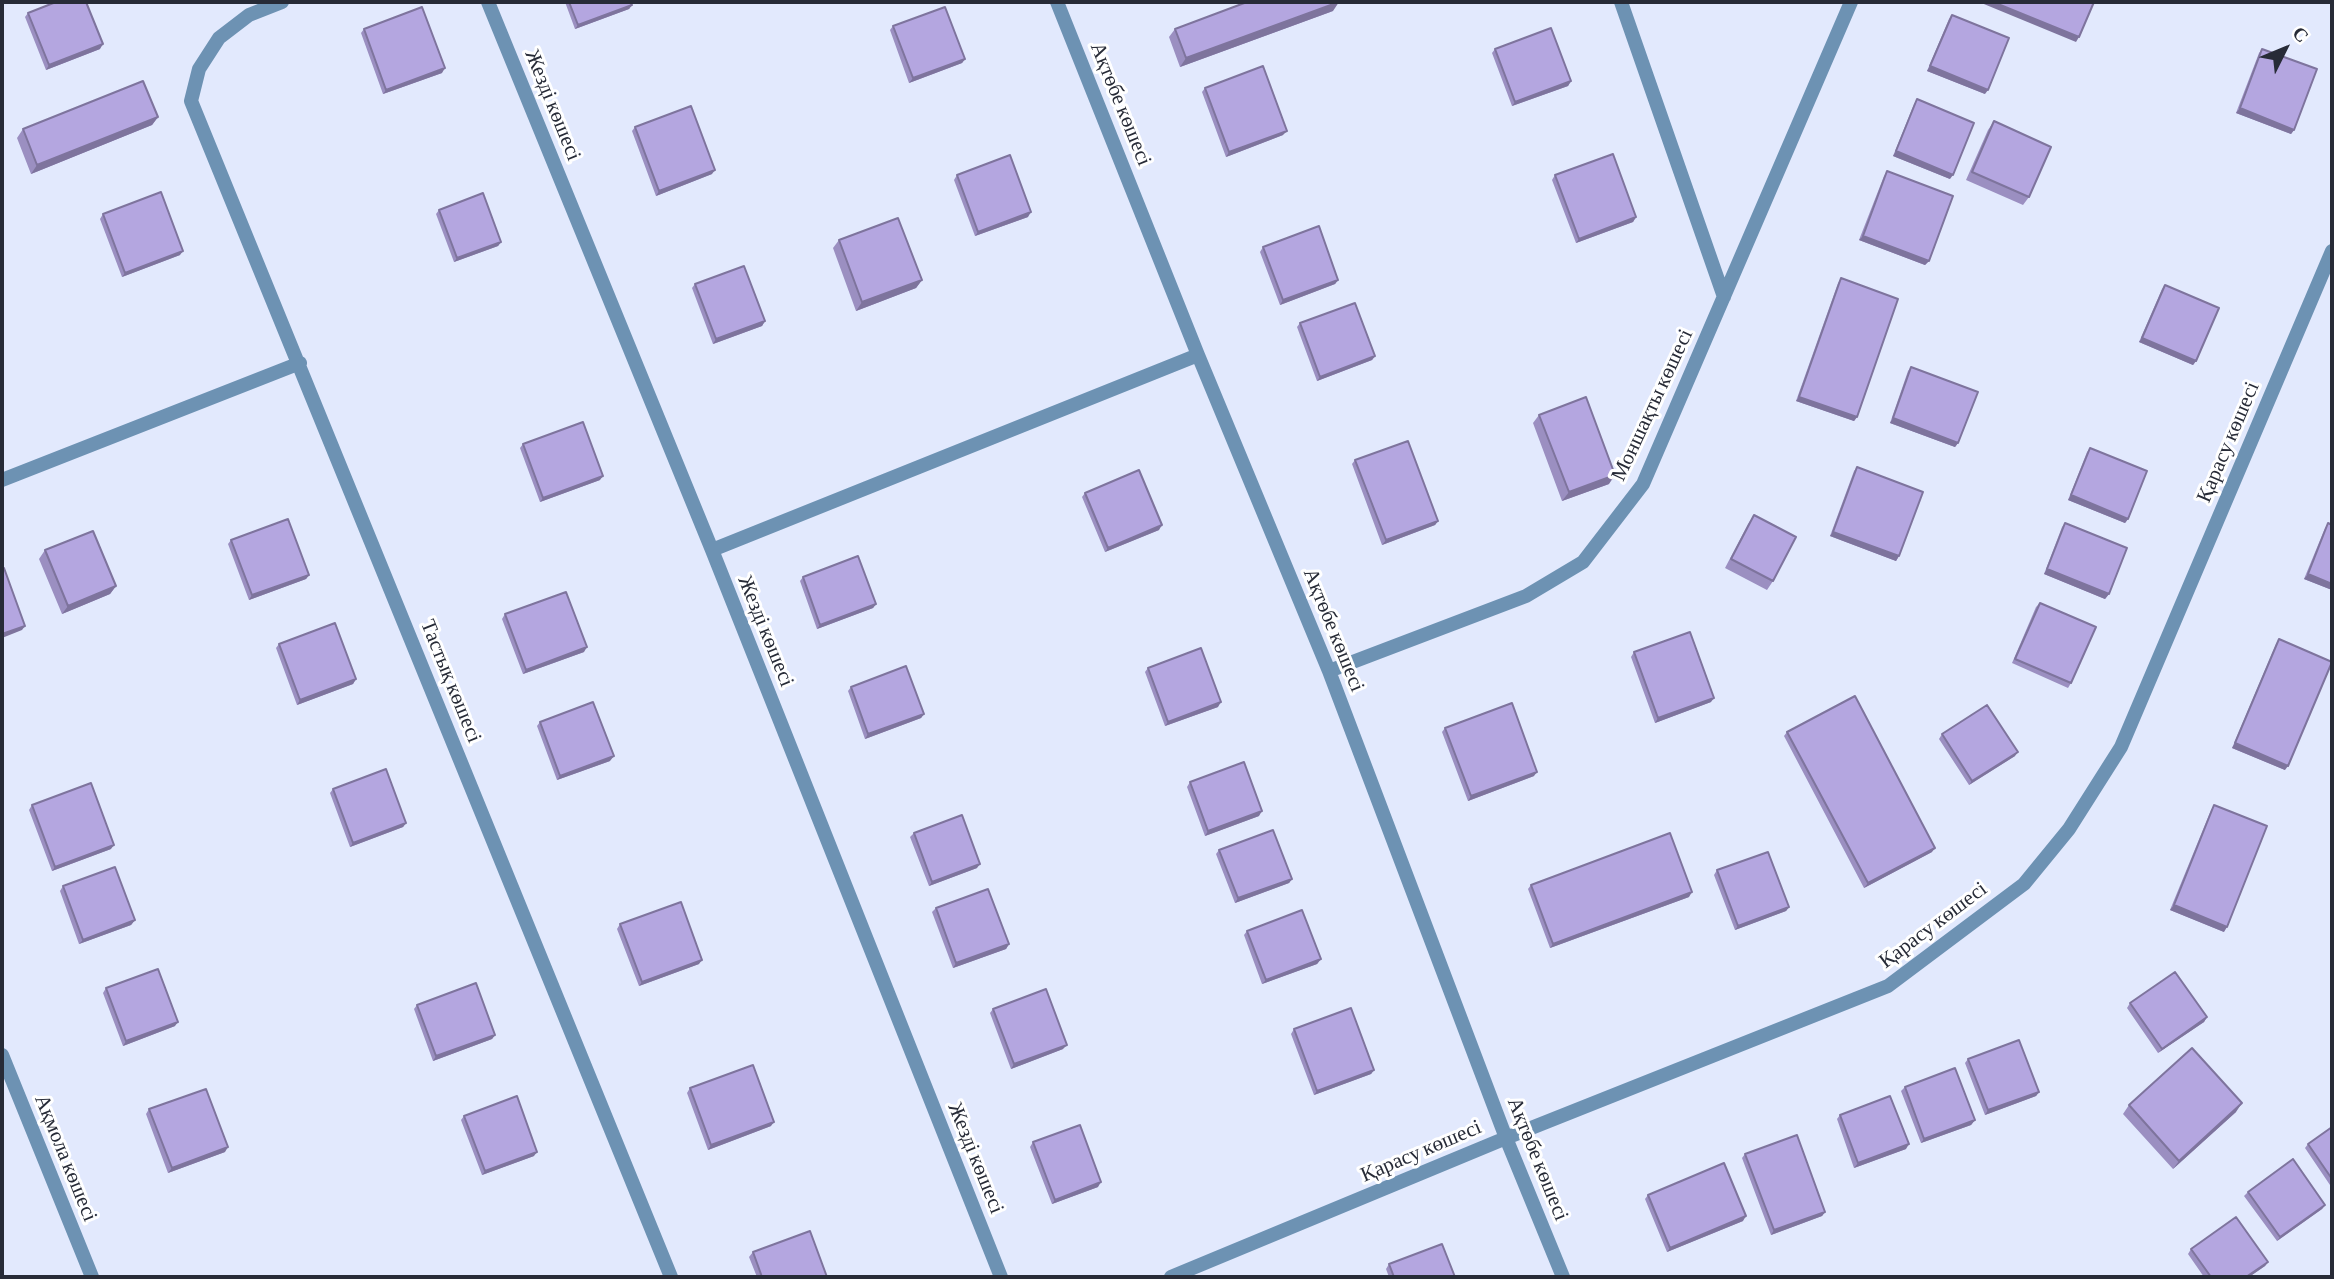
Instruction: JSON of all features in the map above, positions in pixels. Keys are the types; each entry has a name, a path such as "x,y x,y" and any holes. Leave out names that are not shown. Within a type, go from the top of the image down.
{"street":[{"name":"Тастық көшесі","path":"282,2 249,15 219,38 199,69 191,102 300,363 671,1277"},
{"name":"Жезді көшесі","path":"488,2 712,550 1001,1277"},
{"name":"Ақтөбе көшесі","path":"1057,2 1198,355 1329,671 1506,1138 1563,1277"},
{"path":"1621,2 1724,297"},
{"name":"Моншақты көшесі","path":"1329,671 1526,596 1583,562 1643,484 1851,2"},
{"name":"Қарасу көшесі","path":"1171,1277 1506,1138 1888,986 2024,884 2069,830 2121,747 2332,251"},
{"path":"712,550 1198,355"},
{"path":"2,480 300,363"},
{"name":"Ақмола көшесі","path":"2,1055 92,1277"}],"building":[{"path":"56,2 86,2 103,44 49,65 28,13"},
{"path":"569,2 630,2 632,5 578,25"},
{"path":"1247,2 1339,2 1186,58 1175,29"},
{"path":"1993,2 2094,2 2079,37"},
{"path":"422,7 445,68 386,90 364,29"},
{"path":"945,7 965,59 913,78 893,26"},
{"path":"1952,15 2009,38 1988,90 1930,66"},
{"path":"1551,28 1571,81 1515,102 1495,49"},
{"path":"2262,49 2317,69 2294,130 2240,108"},
{"path":"1263,66 1287,131 1229,152 1205,88"},
{"path":"143,81 158,117 37,165 23,129"},
{"path":"1917,99 1974,123 1953,175 1896,151"},
{"path":"691,106 715,170 659,191 635,127"},
{"path":"1994,121 2051,147 2029,197 1972,172"},
{"path":"1613,154 1636,217 1579,239 1555,175"},
{"path":"1010,155 1031,212 978,232 957,175"},
{"path":"1887,171 1953,196 1929,261 1863,236"},
{"path":"161,192 183,251 125,273 103,214"},
{"path":"483,193 501,242 457,258 439,210"},
{"path":"898,218 922,280 862,302 839,240"},
{"path":"1319,226 1338,280 1283,300 1263,247"},
{"path":"744,266 765,321 716,339 695,284"},
{"path":"1841,278 1898,299 1857,417 1799,397"},
{"path":"2165,285 2219,308 2196,361 2142,338"},
{"path":"1355,303 1375,356 1320,377 1300,323"},
{"path":"1911,367 1978,392 1958,443 1893,418"},
{"path":"1586,397 1615,475 1569,492 1539,415"},
{"path":"583,422 603,476 543,498 523,444"},
{"path":"1408,441 1438,521 1386,540 1355,460"},
{"path":"2090,448 2147,471 2128,519 2071,495"},
{"path":"1857,467 1923,492 1899,556 1833,532"},
{"path":"1139,470 1162,525 1108,548 1085,493"},
{"path":"1754,515 1796,537 1773,581 1731,559"},
{"path":"288,519 309,575 252,595 231,540"},
{"path":"2065,523 2127,548 2109,594 2047,569"},
{"path":"2328,523 2332,525 2332,584 2308,574"},
{"path":"93,531 116,586 68,606 45,550"},
{"path":"858,556 876,604 820,625 803,577"},
{"path":"4,568 25,626 2,634 2,569"},
{"path":"566,592 587,647 526,670 505,614"},
{"path":"2040,603 2096,627 2071,683 2015,659"},
{"path":"335,623 356,679 300,700 279,644"},
{"path":"1690,632 1714,698 1658,718 1634,652"},
{"path":"2279,639 2332,662 2288,766 2235,743"},
{"path":"1201,648 1221,702 1168,722 1148,668"},
{"path":"906,666 924,714 868,734 851,687"},
{"path":"1855,696 1935,848 1868,883 1787,732"},
{"path":"593,702 614,756 560,776 540,722"},
{"path":"1512,703 1537,772 1471,796 1445,728"},
{"path":"1987,705 2018,752 1972,781 1942,734"},
{"path":"1244,762 1262,811 1208,831 1190,782"},
{"path":"386,769 406,823 353,843 333,789"},
{"path":"91,783 114,845 55,867 32,805"},
{"path":"2214,805 2267,826 2227,927 2174,905"},
{"path":"962,815 980,864 932,882 914,833"},
{"path":"1273,830 1292,879 1238,898 1219,850"},
{"path":"1670,833 1692,892 1553,944 1531,885"},
{"path":"1768,852 1789,907 1738,926 1717,870"},
{"path":"115,867 135,920 83,940 63,886"},
{"path":"988,889 1009,944 956,963 936,908"},
{"path":"681,902 702,960 642,982 620,924"},
{"path":"1302,910 1321,959 1266,980 1247,931"},
{"path":"158,969 178,1022 126,1041 106,988"},
{"path":"2175,972 2207,1017 2162,1049 2130,1003"},
{"path":"476,983 495,1035 436,1056 417,1005"},
{"path":"1046,989 1067,1045 1014,1064 993,1009"},
{"path":"1351,1008 1374,1070 1317,1091 1294,1029"},
{"path":"2019,1040 2039,1092 1988,1110 1968,1059"},
{"path":"2192,1048 2242,1103 2179,1161 2129,1105"},
{"path":"753,1065 774,1122 711,1145 690,1088"},
{"path":"1955,1068 1975,1120 1924,1139 1905,1087"},
{"path":"206,1089 228,1147 172,1168 149,1109"},
{"path":"517,1096 537,1152 485,1171 464,1116"},
{"path":"1890,1096 1909,1144 1858,1163 1840,1115"},
{"path":"1080,1125 1101,1182 1055,1200 1033,1142"},
{"path":"2332,1127 2332,1179 2308,1144"},
{"path":"1797,1135 1825,1212 1774,1230 1745,1154"},
{"path":"2293,1159 2325,1205 2280,1237 2248,1192"},
{"path":"1724,1163 1746,1216 1670,1248 1648,1195"},
{"path":"2236,1217 2268,1262 2246,1277 2211,1277 2191,1249"},
{"path":"810,1231 827,1277 762,1277 753,1252"},
{"path":"1442,1244 1455,1277 1394,1277 1389,1264"}]}
